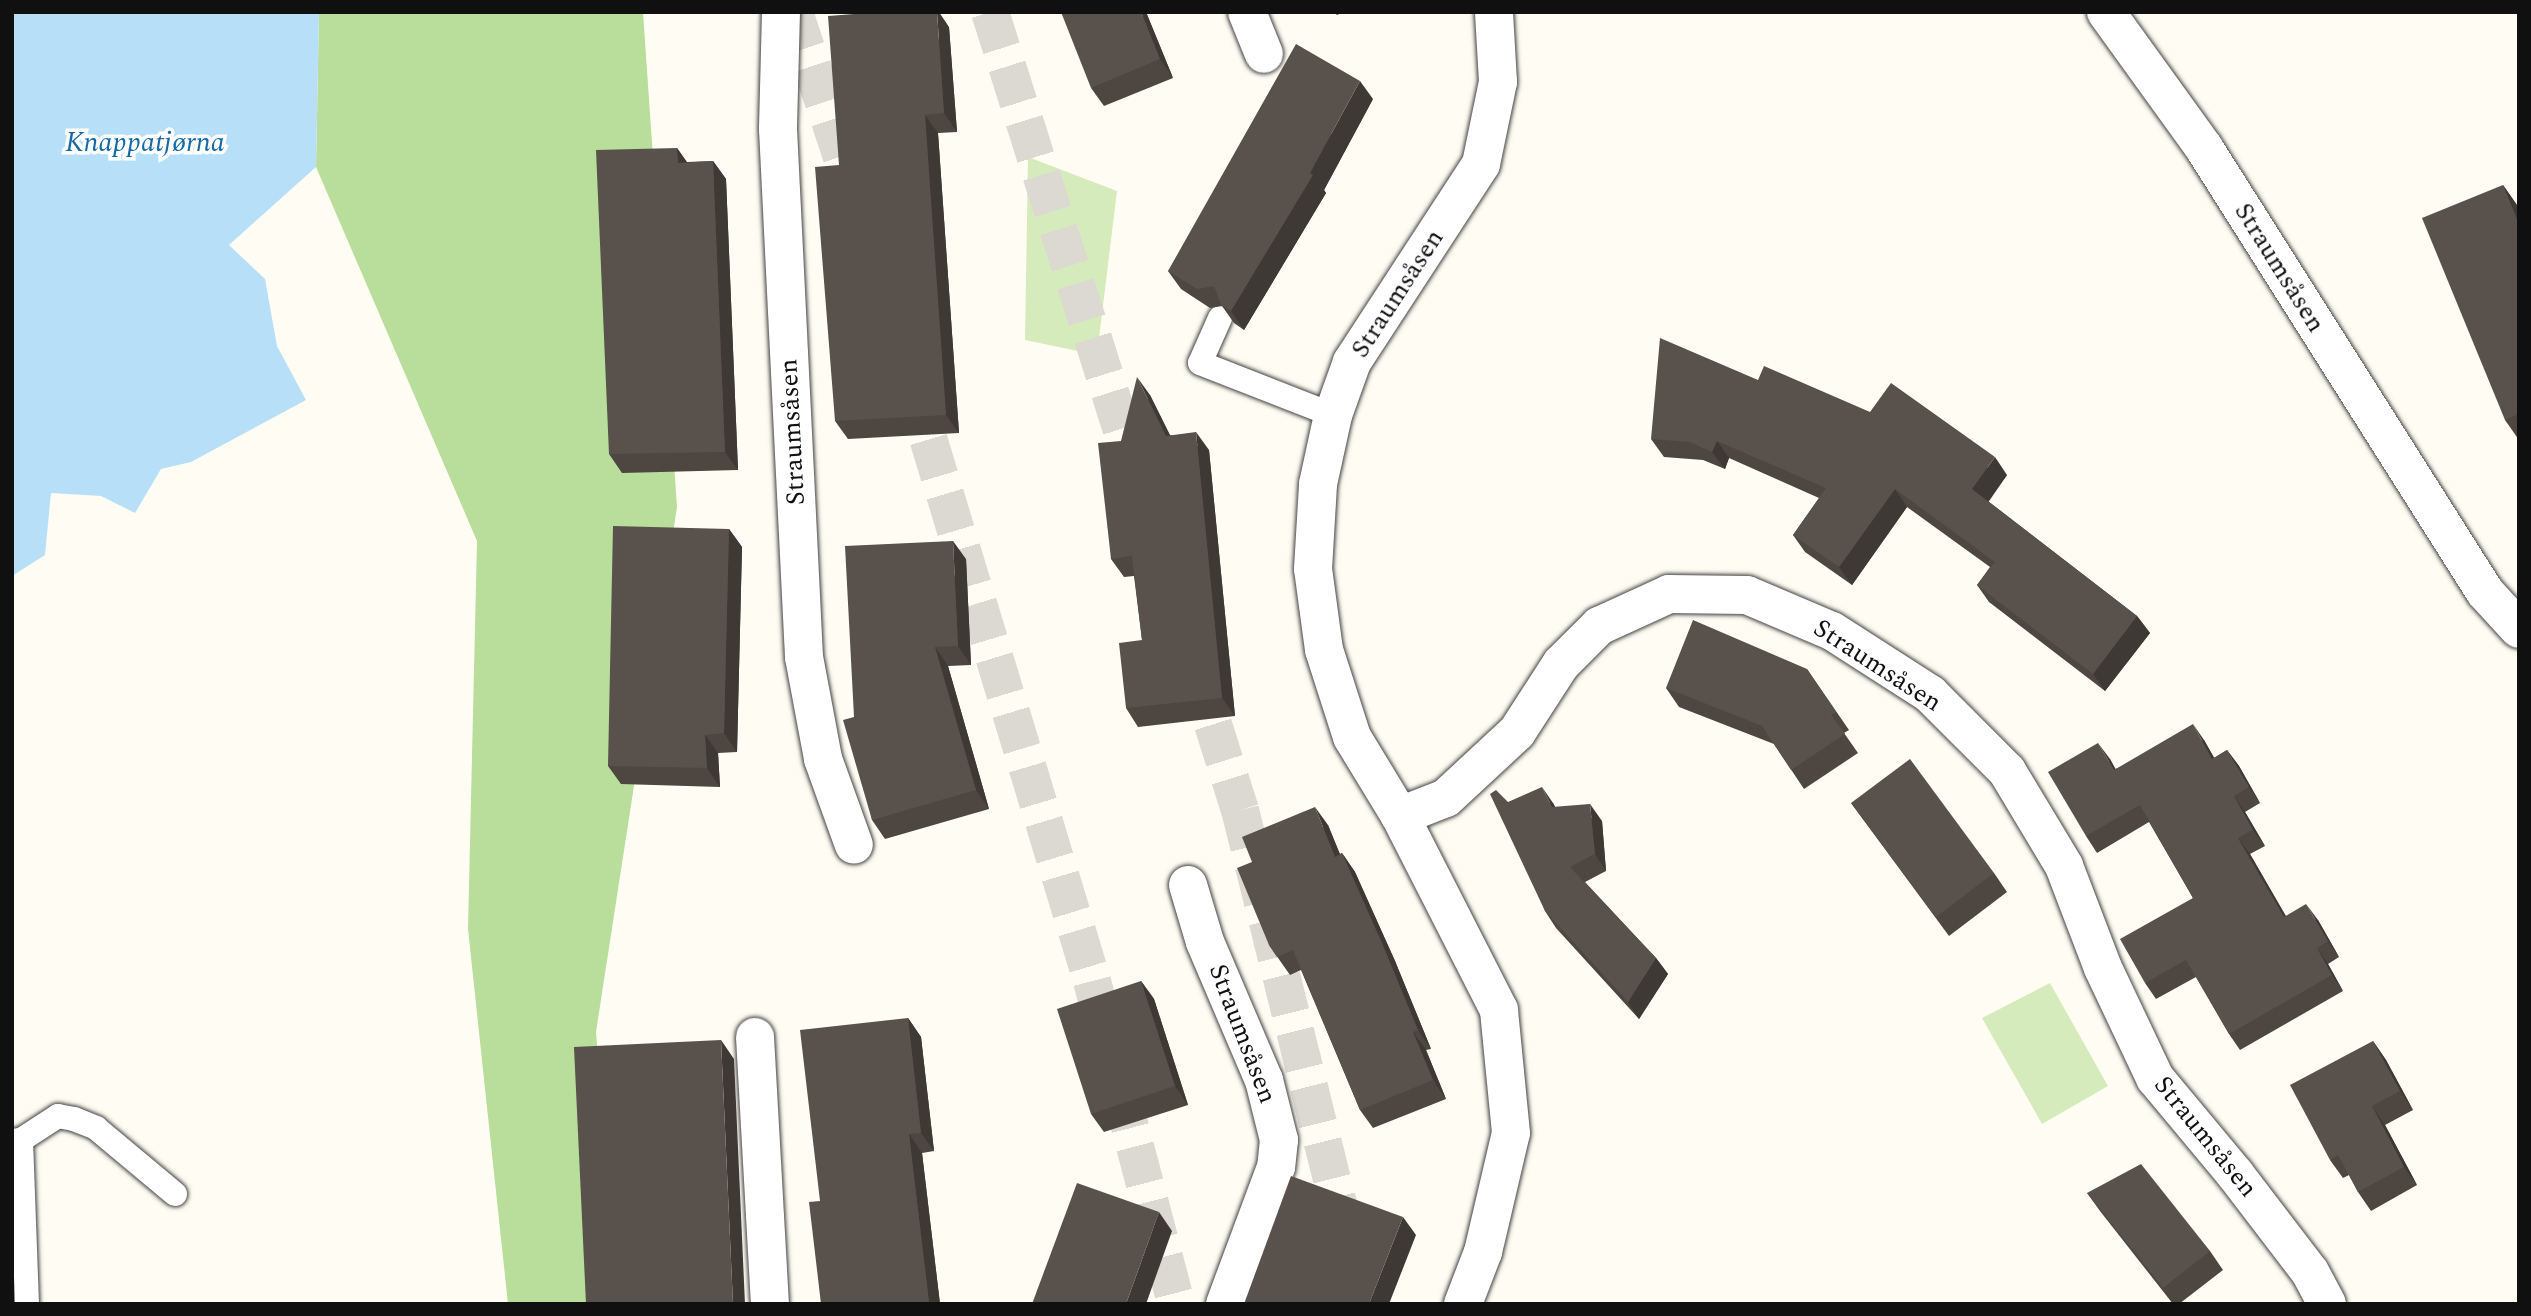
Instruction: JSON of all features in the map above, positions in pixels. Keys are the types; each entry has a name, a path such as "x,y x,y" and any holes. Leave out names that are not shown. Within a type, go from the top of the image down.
{"street":[{"name":"Straumsåsen","path":"781,12 778,128 804,657 823,759 854,845"},
{"path":"1247,12 1265,54"},
{"name":"Straumsåsen","path":"1463,1304 1483,1252 1511,1133 1499,1010 1400,816 1352,737 1324,650 1313,569 1318,484 1333,415 1352,362 1385,306 1442,229 1481,164 1498,82 1494,12"},
{"name":"Straumsåsen","path":"2106,12 2204,148 2485,592 2519,629"},
{"name":"Straumsåsen","path":"1400,816 1446,798 1517,732 1561,664 1599,626 1669,594 1747,596 1832,631 1930,694 2007,771 2064,866 2103,968 2155,1078 2235,1174 2310,1272 2327,1304"},
{"name":"Straumsåsen","path":"1188,885 1205,942 1265,1080 1279,1140 1276,1167 1225,1304"},
{"path":"755,1037 770,1304"}],"lane":[{"path":"1220,318 1200,363 1333,415"},
{"path":"27,1304 17,1140 58,1116 74,1119 96,1128 175,1195"}],"green space":[{"path":"319,12 643,12 677,507 596,1032 618,1304 508,1304 468,929 477,541 316,167"},
{"path":"1028,157 1117,191 1097,355 1025,340"},
{"path":"2050,983 2108,1086 2042,1124 1982,1018"}],"water":[{"name":"Knappatjørna","path":"12,12 319,12 316,167 229,245 265,279 277,346 306,400 191,462 161,469 135,513 101,496 51,493 45,555 12,576"}],"building":[{"path":"937,12 944,113 925,115 946,415 835,421 815,167 839,165 828,16"},
{"path":"1061,12 1141,12 1160,59 1091,88"},
{"path":"1296,44 1360,81 1310,173 1313,175 1231,311 1221,305 1214,286 1197,289 1168,271"},
{"path":"677,148 678,163 713,161 725,452 609,454 596,150"},
{"path":"2503,185 2519,224 2519,414 2505,420 2422,218"},
{"path":"1660,338 1758,380 1764,366 1870,412 1891,383 1995,457 1972,489 2137,616 2093,674 1977,585 1995,562 1895,489 1839,567 1793,535 1826,488 1717,441 1712,452 1690,442 1651,439"},
{"path":"1137,377 1166,436 1196,432 1222,698 1126,708 1119,643 1142,640 1132,556 1111,559 1098,443 1121,441"},
{"path":"613,526 729,529 724,733 705,735 707,768 608,766"},
{"path":"953,541 958,646 935,647 976,790 872,820 843,720 854,717 845,546"},
{"path":"1693,620 1807,669 1836,712 1831,715 1845,734 1791,770 1762,726 1666,688"},
{"path":"2193,724 2212,759 2227,750 2249,787 2234,796 2253,830 2238,838 2284,917 2306,904 2328,941 2317,948 2332,975 2229,1034 2186,960 2145,983 2120,939 2193,898 2140,805 2086,836 2048,772 2098,743 2114,770"},
{"path":"1910,759 1994,873 1936,917 1851,803"},
{"path":"1542,787 1552,807 1590,804 1595,854 1570,867 1656,958 1628,1002 1545,911 1490,794 1496,790 1508,802"},
{"path":"1315,807 1335,857 1342,853 1382,943 1418,1030 1413,1032 1433,1080 1360,1110 1293,950 1277,957 1269,945 1237,868 1252,862 1242,837"},
{"path":"1141,981 1175,1086 1091,1114 1057,1009"},
{"path":"908,1018 921,1133 909,1134 929,1302 821,1304 809,1202 820,1201 800,1030"},
{"path":"721,1040 733,1304 586,1304 574,1047"},
{"path":"2373,1041 2400,1091 2372,1106 2404,1167 2358,1192 2338,1155 2330,1160 2290,1085"},
{"path":"2141,1164 2210,1251 2163,1288 2087,1193"},
{"path":"1291,1176 1403,1217 1369,1304 1244,1304"},
{"path":"1077,1183 1159,1212 1126,1304 1032,1304"}],"tunnel":[{"path":"794,12 854,193"},
{"path":"990,12 1139,485"},
{"path":"912,385 1092,981 1176,1304"},
{"path":"1196,670 1240,810 1363,1304"}]}
